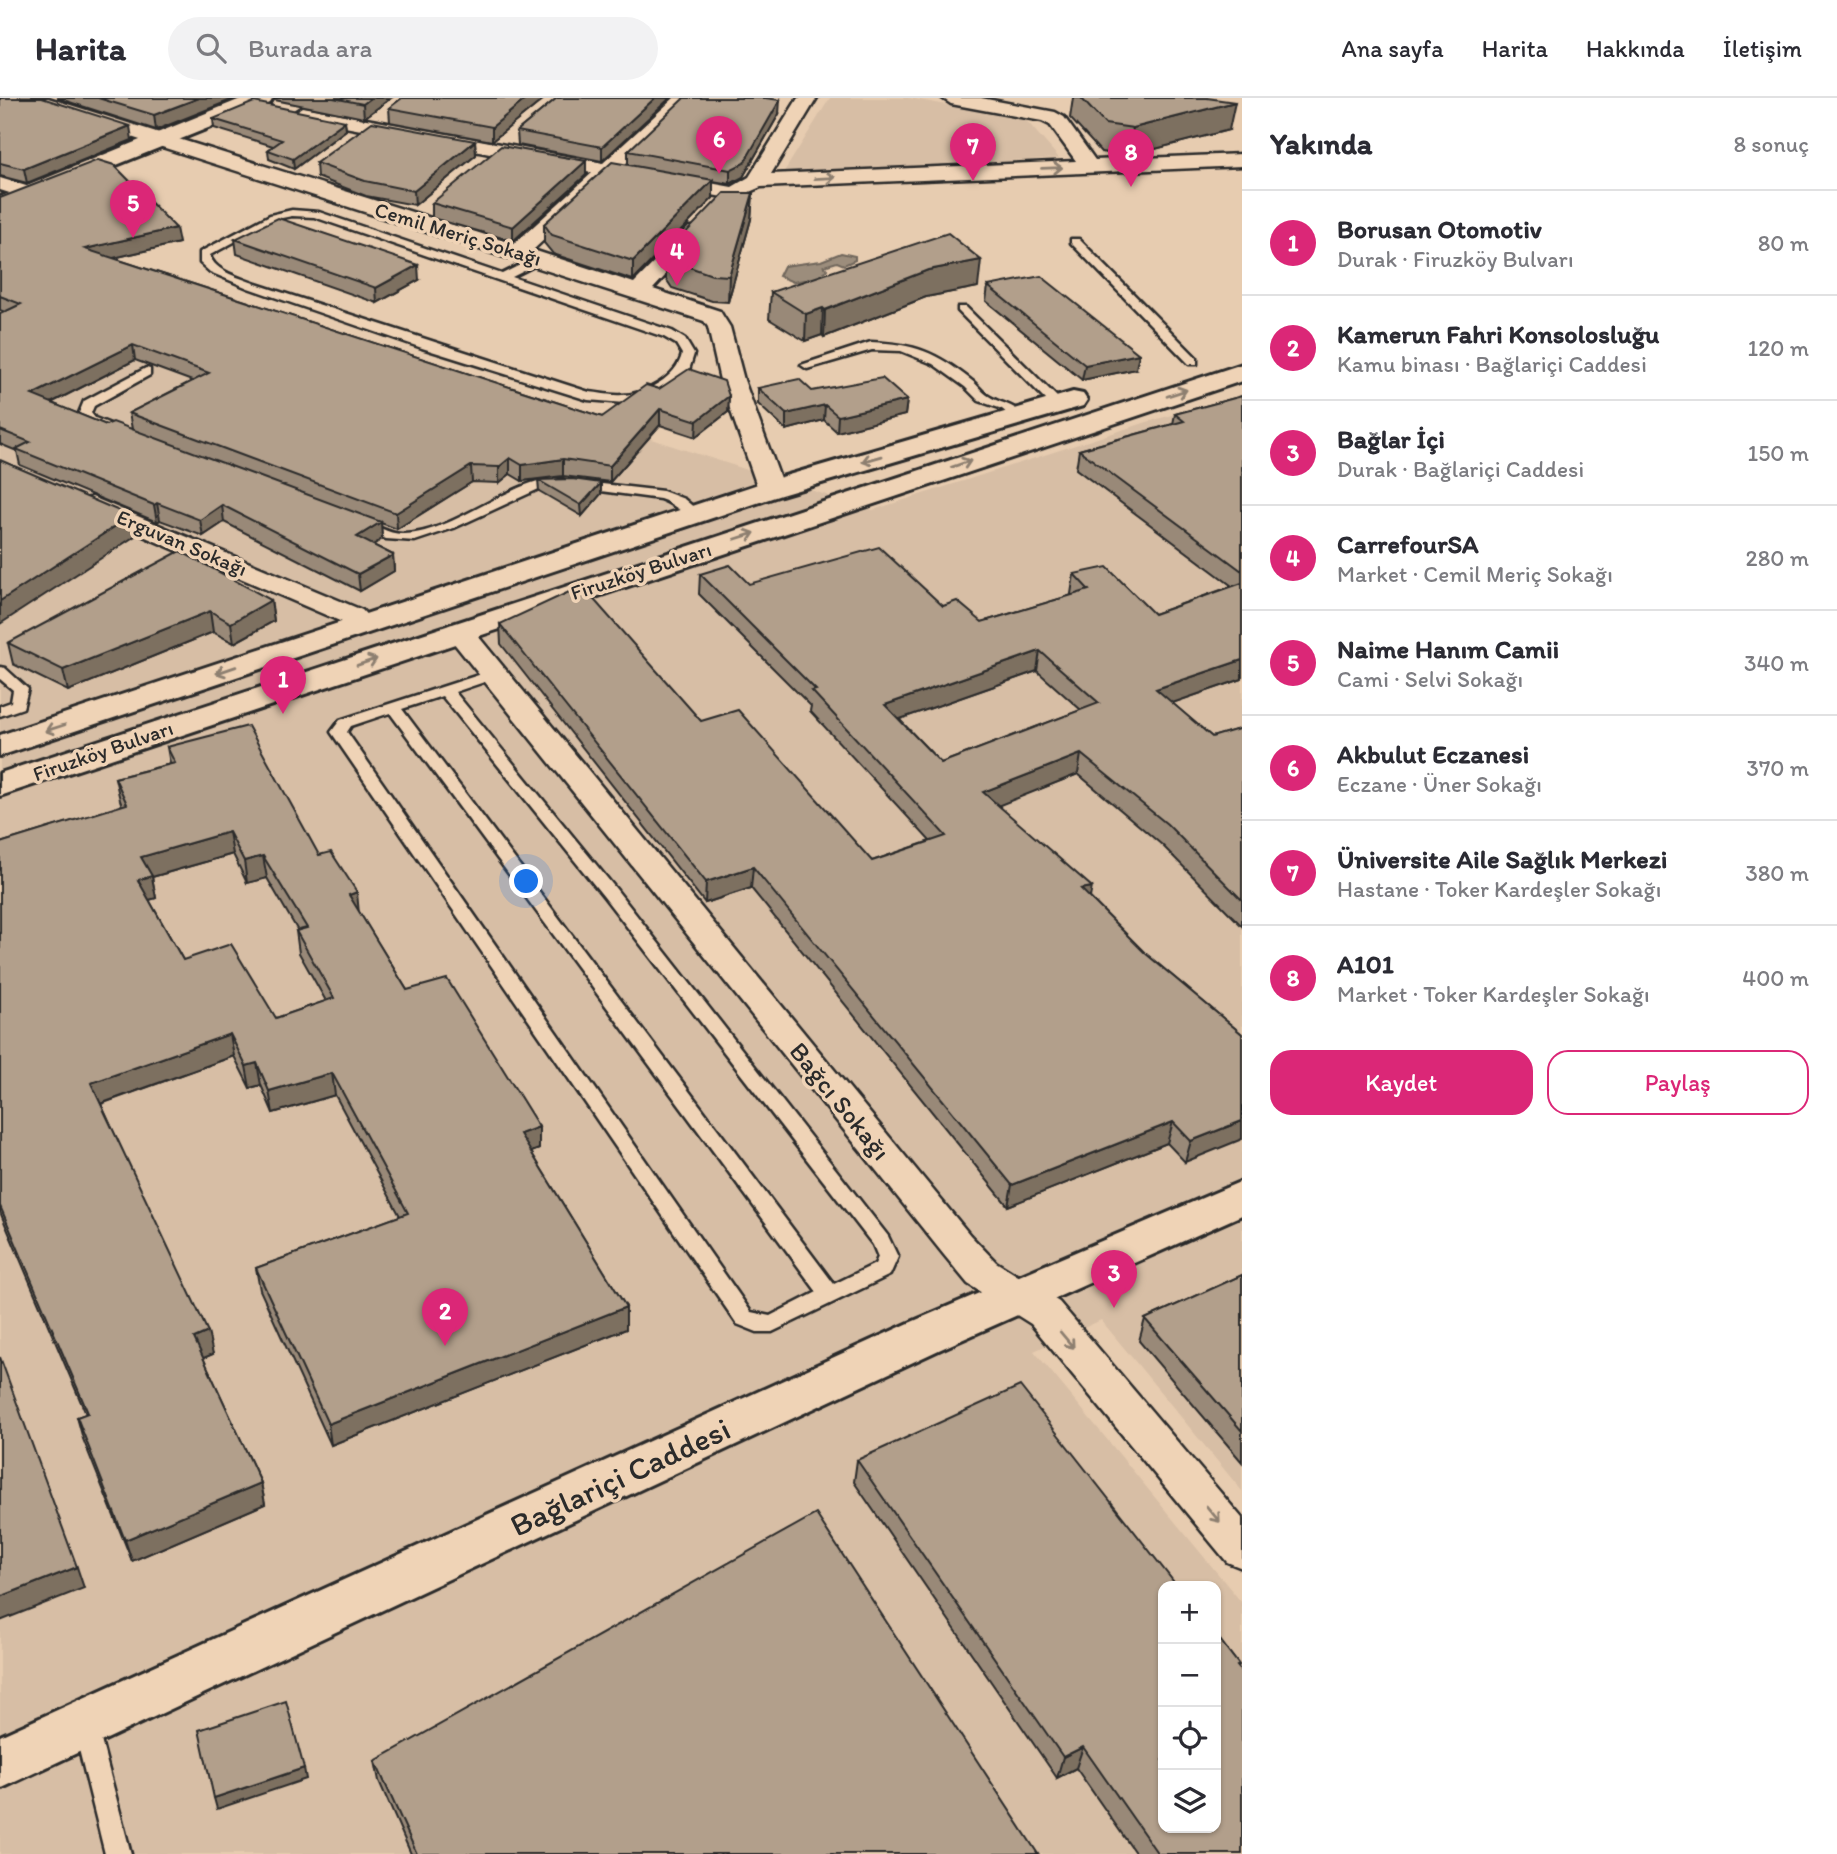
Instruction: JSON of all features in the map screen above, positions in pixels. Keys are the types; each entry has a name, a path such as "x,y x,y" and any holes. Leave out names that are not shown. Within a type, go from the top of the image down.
{"main road":[{"path":"0,205 257,100"},
{"name":"Firuzköy Bulvarı","path":"0,746 771,489 1242,348"},
{"name":"Firuzköy Bulvarı","path":"0,785 1242,372"},
{"path":"459,631 475,609 490,600 614,557 650,531"},
{"path":"123,744 162,718 191,705 307,667 334,654 361,624"},
{"name":"Bağlariçi Caddesi","path":"0,1763 1016,1295 1242,1197"}],"street":[{"name":"Cemil Meriç Sokağı","path":"29,98 712,316 719,327 732,380 771,489"},
{"path":"518,252 685,98"},
{"path":"951,98 1048,116 1057,121 1090,167"},
{"path":"257,100 368,127 733,193"},
{"path":"757,181 798,104"},
{"path":"347,143 387,113"},
{"path":"475,168 518,133"},
{"path":"638,292 733,193 757,181 1242,160"},
{"path":"294,182 315,166"},
{"path":"0,184 29,194"},
{"path":"412,221 433,204"},
{"name":"Erguvan Sokağı","path":"64,494 352,615 361,624"},
{"name":"Bağcı Sokağı","path":"459,631 957,1245 982,1273 1045,1313 1242,1549"}],"lane":[{"path":"500,279 668,334 681,342 688,354 685,367 658,389 624,399 587,396 252,286 214,270 206,263 204,254 274,217 292,213 315,214 500,279 540,259"},
{"path":"1075,241 1193,361"},
{"path":"962,309 1058,405"},
{"path":"807,365 871,346 903,347 937,361 983,398 1006,406 1018,416"},
{"path":"116,431 91,421 85,412 88,404 146,372"},
{"path":"350,520 401,538 426,535 514,492 542,483 646,491 678,498 696,515"},
{"path":"0,671 21,689 18,705 0,712"},
{"path":"446,691 610,893 881,1241 888,1257 883,1269 772,1324 757,1324 744,1318 338,732 345,723 494,674"},
{"path":"392,706 831,1296"},
{"path":"85,1724 118,1854"}],"shaded area":[{"path":"830,98 908,98 1025,119 1059,158 782,175"},
{"path":"0,231 873,510 1147,422 1242,395 1242,1491 1101,1320 1034,1351 1242,1603 1242,1854 0,1854"},
{"path":"841,253 855,256 855,260 844,265 837,262 824,266 827,269 821,277 793,282 779,276 784,266 821,261"}],"building":[{"path":"0,98 42,98 130,126 24,169 0,163"},
{"path":"98,98 199,98 154,115"},
{"path":"333,98 371,98 363,104"},
{"path":"402,98 527,98 492,127 389,108"},
{"path":"557,98 655,98 602,147 517,131"},
{"path":"684,98 780,100 744,163 730,170 628,151"},
{"path":"1081,98 1207,98 1235,102 1133,128 1105,124"},
{"path":"254,102 345,121 293,159 268,150 282,140 213,119"},
{"path":"372,122 475,141 414,191 365,181 316,163"},
{"path":"501,146 586,161 513,227 432,203"},
{"path":"98,160 114,165 176,228 85,249 602,417 646,385 659,389 689,369 724,381 729,396 697,421 660,409 610,466 563,459 522,465 510,458 499,467 471,466 396,513 129,413 209,373 133,345 32,395 106,425 113,422 381,522 357,537 393,555 358,574 222,505 200,520 157,503 154,505 16,449 30,442 0,430 0,314 21,304 0,296 0,198"},
{"path":"612,162 713,180 633,261 552,235 544,224"},
{"path":"724,193 753,193 729,276 712,275 672,261 666,253"},
{"path":"278,218 418,265 376,288 235,239"},
{"path":"948,233 981,260 928,270 825,310 823,308 806,314 771,292"},
{"path":"1041,276 1139,354 1085,365 988,286"},
{"path":"882,378 907,400 838,416 825,405 786,414 758,388 799,379 812,391"},
{"path":"1242,396 1242,571 1079,450 1184,421 1175,414"},
{"path":"0,460 131,516 0,601"},
{"path":"572,479 601,483 581,505 538,480"},
{"path":"879,547 943,606 957,601 982,622 1089,590 1074,574 1107,567 1154,614 1242,583 1242,660 1156,689 1212,737 1242,728 1242,900 1167,824 1081,754 983,792 1092,887 1081,889 1145,953 1242,1034 1242,1121 1191,1141 1173,1122 1012,1185 753,867 706,882 500,624 582,586 701,721 738,710 872,861 946,836 812,691 816,690 700,574 730,565 749,584","holes":["1040,651 1099,703 941,763 885,705"]},
{"path":"180,551 271,600 231,623 210,611 63,670 8,643"},
{"path":"248,726 319,855 331,852 357,892 349,895 407,990 447,979 539,1127 520,1134 626,1307 328,1424 256,1268 408,1213 332,1073 269,1091 257,1063 246,1066 230,1034 91,1083 208,1332 194,1338 261,1483 125,1540 77,1417 88,1413 0,1206 0,843 127,804 115,778 175,763 167,747","holes":["229,832 244,861 263,856 307,928 296,931 334,998 276,1018 231,944 183,960 138,880 152,876 141,857"]},
{"path":"1242,1275 1242,1431 1145,1319"},
{"path":"0,1357 77,1567 0,1597"},
{"path":"1020,1386 1173,1581 1158,1581 1158,1833 1221,1833 1221,1642 1239,1665 1237,1666 1242,1672 1242,1854 1158,1854 1083,1747 1063,1757 857,1460"},
{"path":"816,1514 1038,1854 417,1854 375,1761"},
{"path":"286,1701 304,1768 214,1798 199,1730"}],"place":[{"name":"Akbulut Eczanesi","path":"719,174"},
{"name":"Üniversite Aile Sağlık Merkezi","path":"973,181"},
{"name":"A101","path":"1131,187"},
{"name":"Naime Hanım Camii","path":"133,238"},
{"name":"CarrefourSA","path":"677,286"},
{"name":"Borusan Otomotiv","path":"283,714"},
{"name":"Bağlar İçi","path":"1114,1308"},
{"name":"Kamerun Fahri Konsolosluğu","path":"445,1346"}]}
